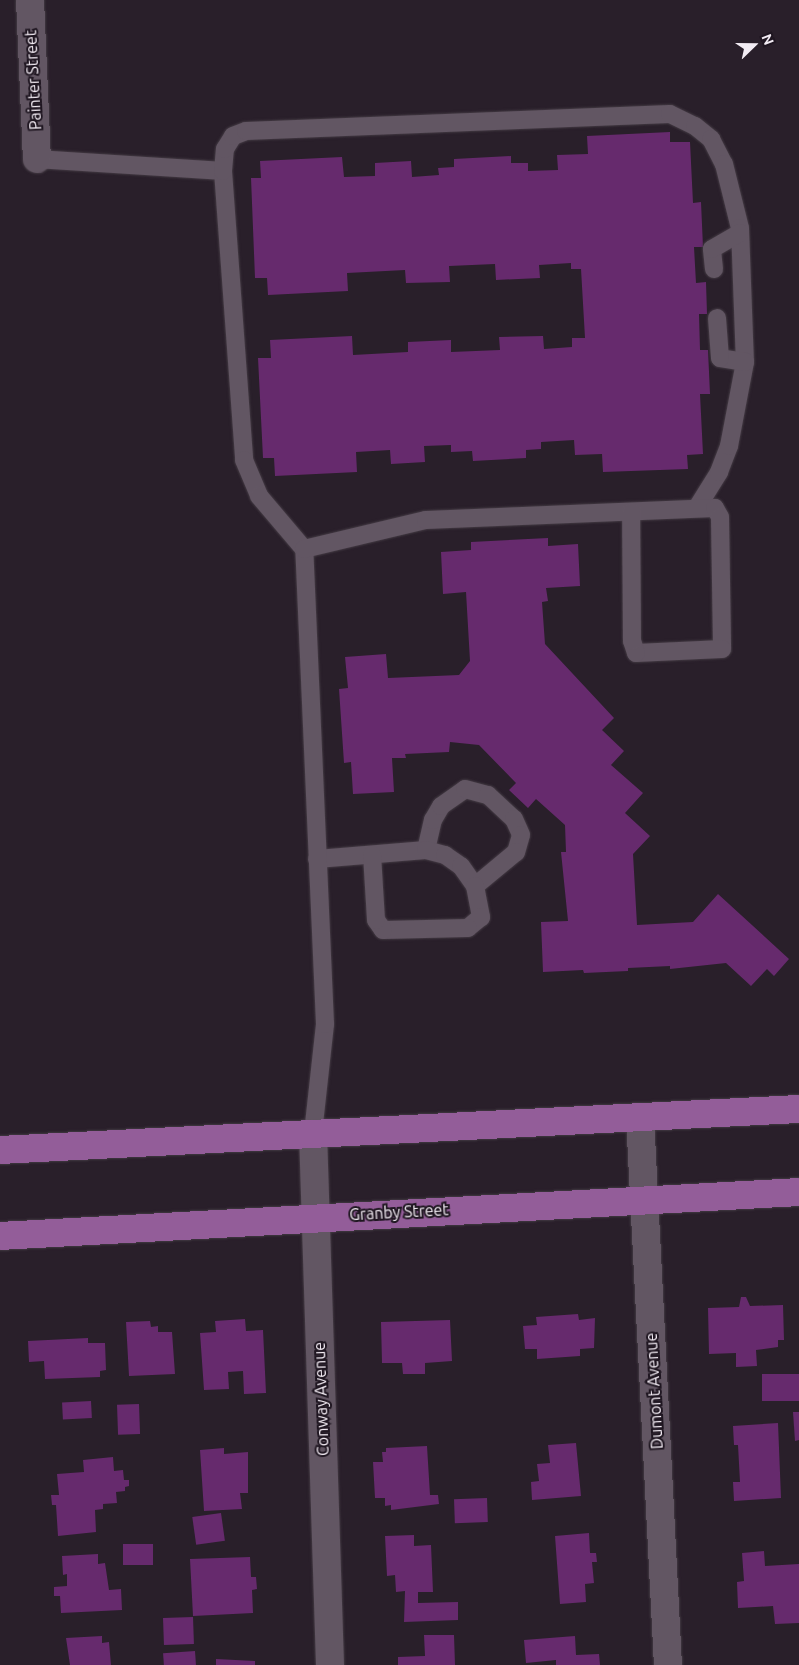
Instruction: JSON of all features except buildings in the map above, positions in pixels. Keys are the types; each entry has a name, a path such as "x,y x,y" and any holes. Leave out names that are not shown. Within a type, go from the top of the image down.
{"main road":[{"path":"0,1150 799,1110"},
{"name":"Granby Street","path":"0,1236 315,1216 799,1192"}],"street":[{"name":"Painter Street","path":"30,0 37,159"},
{"name":"Dumont Avenue","path":"640,1118 668,1665"},
{"name":"Conway Avenue","path":"313,1134 330,1665"}],"lane":[{"path":"313,1134 325,1024 304,550 259,496 244,460 223,171 225,149 233,136 246,131 670,114 695,126 711,139 724,164 740,233 745,362 729,446 719,472 698,506"},
{"path":"37,159 223,171"},
{"path":"714,269 712,248 740,233"},
{"path":"717,318 720,358 745,362"},
{"path":"304,550 426,520 631,512 698,506 715,508 720,516 724,641 722,649 716,651 636,652 632,641 631,512"},
{"path":"426,850 433,820 441,806 465,790 488,795 514,819 521,835 516,852 475,886"},
{"path":"317,859 426,850 445,855 461,866 475,886 482,917 468,928 382,930 376,920 372,855"}]}
